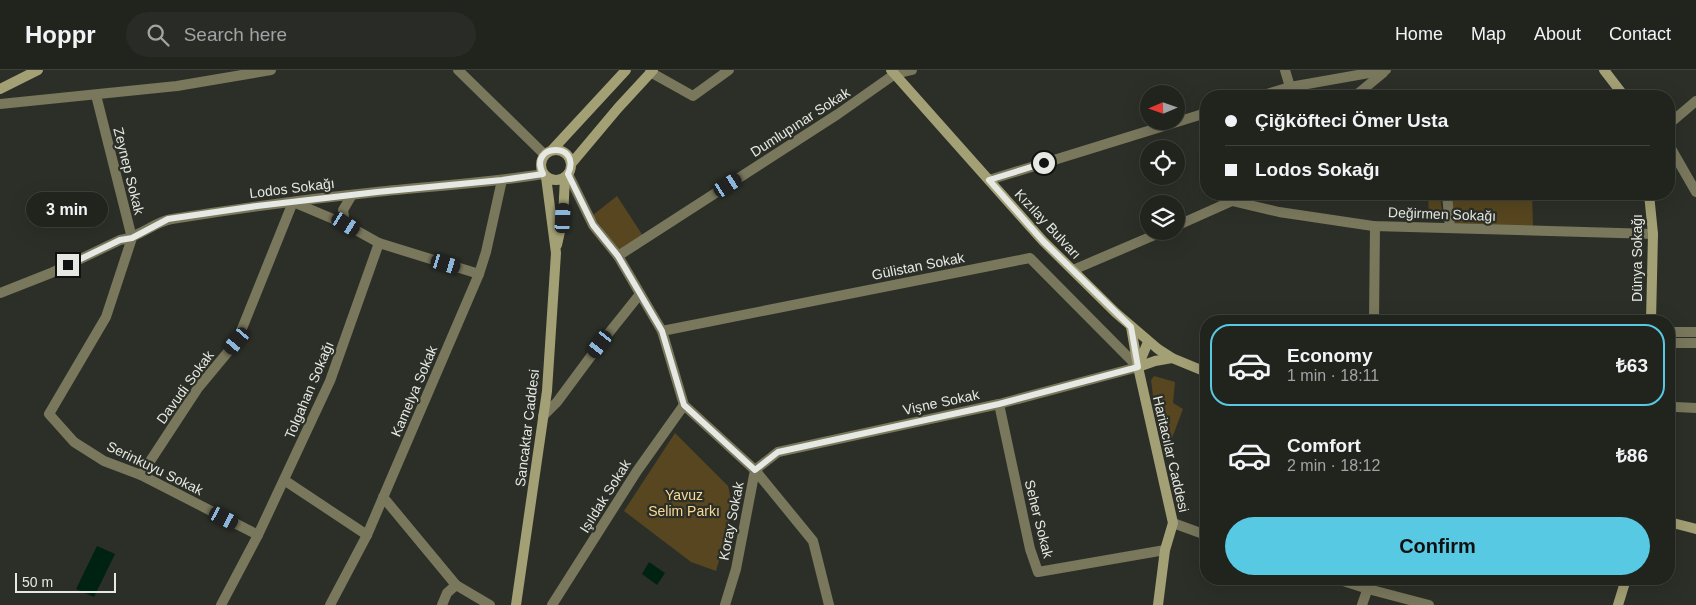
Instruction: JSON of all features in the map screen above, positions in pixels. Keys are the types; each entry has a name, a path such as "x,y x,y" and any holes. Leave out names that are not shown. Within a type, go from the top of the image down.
{"street":[{"path":"0,90 38,70"},
{"path":"0,104 177,86 271,70"},
{"path":"458,70 549,152 564,151 568,155 563,218 556,253"},
{"path":"556,253 545,175 540,164 626,70"},
{"path":"545,175 556,180 568,172 618,108 651,71 693,96 729,70"},
{"path":"893,72 912,70"},
{"path":"1285,70 1290,87"},
{"path":"1280,90 1385,70"},
{"path":"1362,90 1385,70"},
{"path":"1604,70 1619,90"},
{"name":"Kızılay Bulvarı","path":"893,72 1043,241 1072,270 1148,342 1172,358 1200,370"},
{"name":"Dumlupınar Sokak","path":"618,256 830,119 893,72"},
{"name":"Zeynep Sokak","path":"96,95 132,238"},
{"path":"1675,119 1696,101"},
{"path":"989,180 1200,115"},
{"path":"1675,155 1696,192"},
{"path":"568,172 593,225 618,256 662,331 684,405 755,470 813,541 829,605"},
{"name":"Lodos Sokağı","path":"0,293 51,273 120,240 132,238 168,219 352,195 545,175"},
{"name":"Kamelya Sokak","path":"330,605 367,535 479,274 486,252 502,180"},
{"path":"346,224 343,210 352,195"},
{"path":"1185,222 1230,200"},
{"name":"Değirmen Sokağı","path":"1245,200 1279,212 1375,226 1653,234"},
{"path":"1448,200 1450,228"},
{"name":"Dünya Sokağı","path":"1650,200 1653,234 1651,315"},
{"path":"293,202 346,224 379,243 479,274"},
{"name":"Davudi Sokak","path":"140,475 198,388 237,341 293,202"},
{"path":"1374,315 1375,226"},
{"name":"Serinkuyu Sokak","path":"132,238 106,317 49,414 74,442 104,461 140,475 258,535"},
{"path":"1072,270 1143,240"},
{"name":"Tolgahan Sokağı","path":"221,605 258,535 330,382 379,243"},
{"name":"Sancaktar Caddesi","path":"516,605 547,391 556,253"},
{"name":"Gülistan Sokak","path":"662,331 1030,258 1138,367"},
{"path":"543,416 557,402 640,294"},
{"name":"Haritacılar Caddesi","path":"1131,327 1138,367 1173,523 1165,550 1158,605"},
{"path":"1675,332 1696,332"},
{"path":"1138,367 1148,342"},
{"path":"1675,343 1696,343"},
{"path":"1138,367 1172,358"},
{"name":"Vişne Sokak","path":"755,470 778,452 999,404 1138,367"},
{"name":"Seher Sokak","path":"999,404 1030,549 1038,572 1165,550"},
{"name":"Işıldak Sokak","path":"552,605 637,471 684,405"},
{"path":"1676,407 1696,408"},
{"name":"Koray Sokak","path":"725,605 736,569 755,470"},
{"path":"284,480 367,535"},
{"path":"383,497 456,585 490,605"},
{"path":"1173,523 1200,532"},
{"path":"1675,524 1696,529"},
{"path":"442,605 448,593 456,585"},
{"path":"1362,605 1369,585"},
{"path":"1372,585 1429,605"},
{"path":"1618,605 1624,585"}],"green space":[{"path":"617,196 643,236 619,252 593,215"},
{"path":"1428,200 1440,200 1443,216 1429,217"},
{"path":"1452,200 1532,200 1533,227 1454,224"},
{"path":"1154,376 1175,382 1173,403 1183,409 1166,454 1154,404 1151,380"},
{"name":"Yavuz Selim Parkı","path":"675,433 728,486 730,519 716,571 691,562 624,511"}],"shaded area":[{"path":"97,546 115,554 94,597 76,589"},
{"path":"649,562 665,573 657,585 642,574"}],"route":[{"path":"68,265 120,240 132,238 168,219 257,206 543,174 540,164 544,154 553,149 564,151 568,155 571,164 568,174 593,225 618,256 662,331 684,405 755,470 778,452 999,404 1138,367 1131,327 1043,241 989,180 1044,163"}]}
